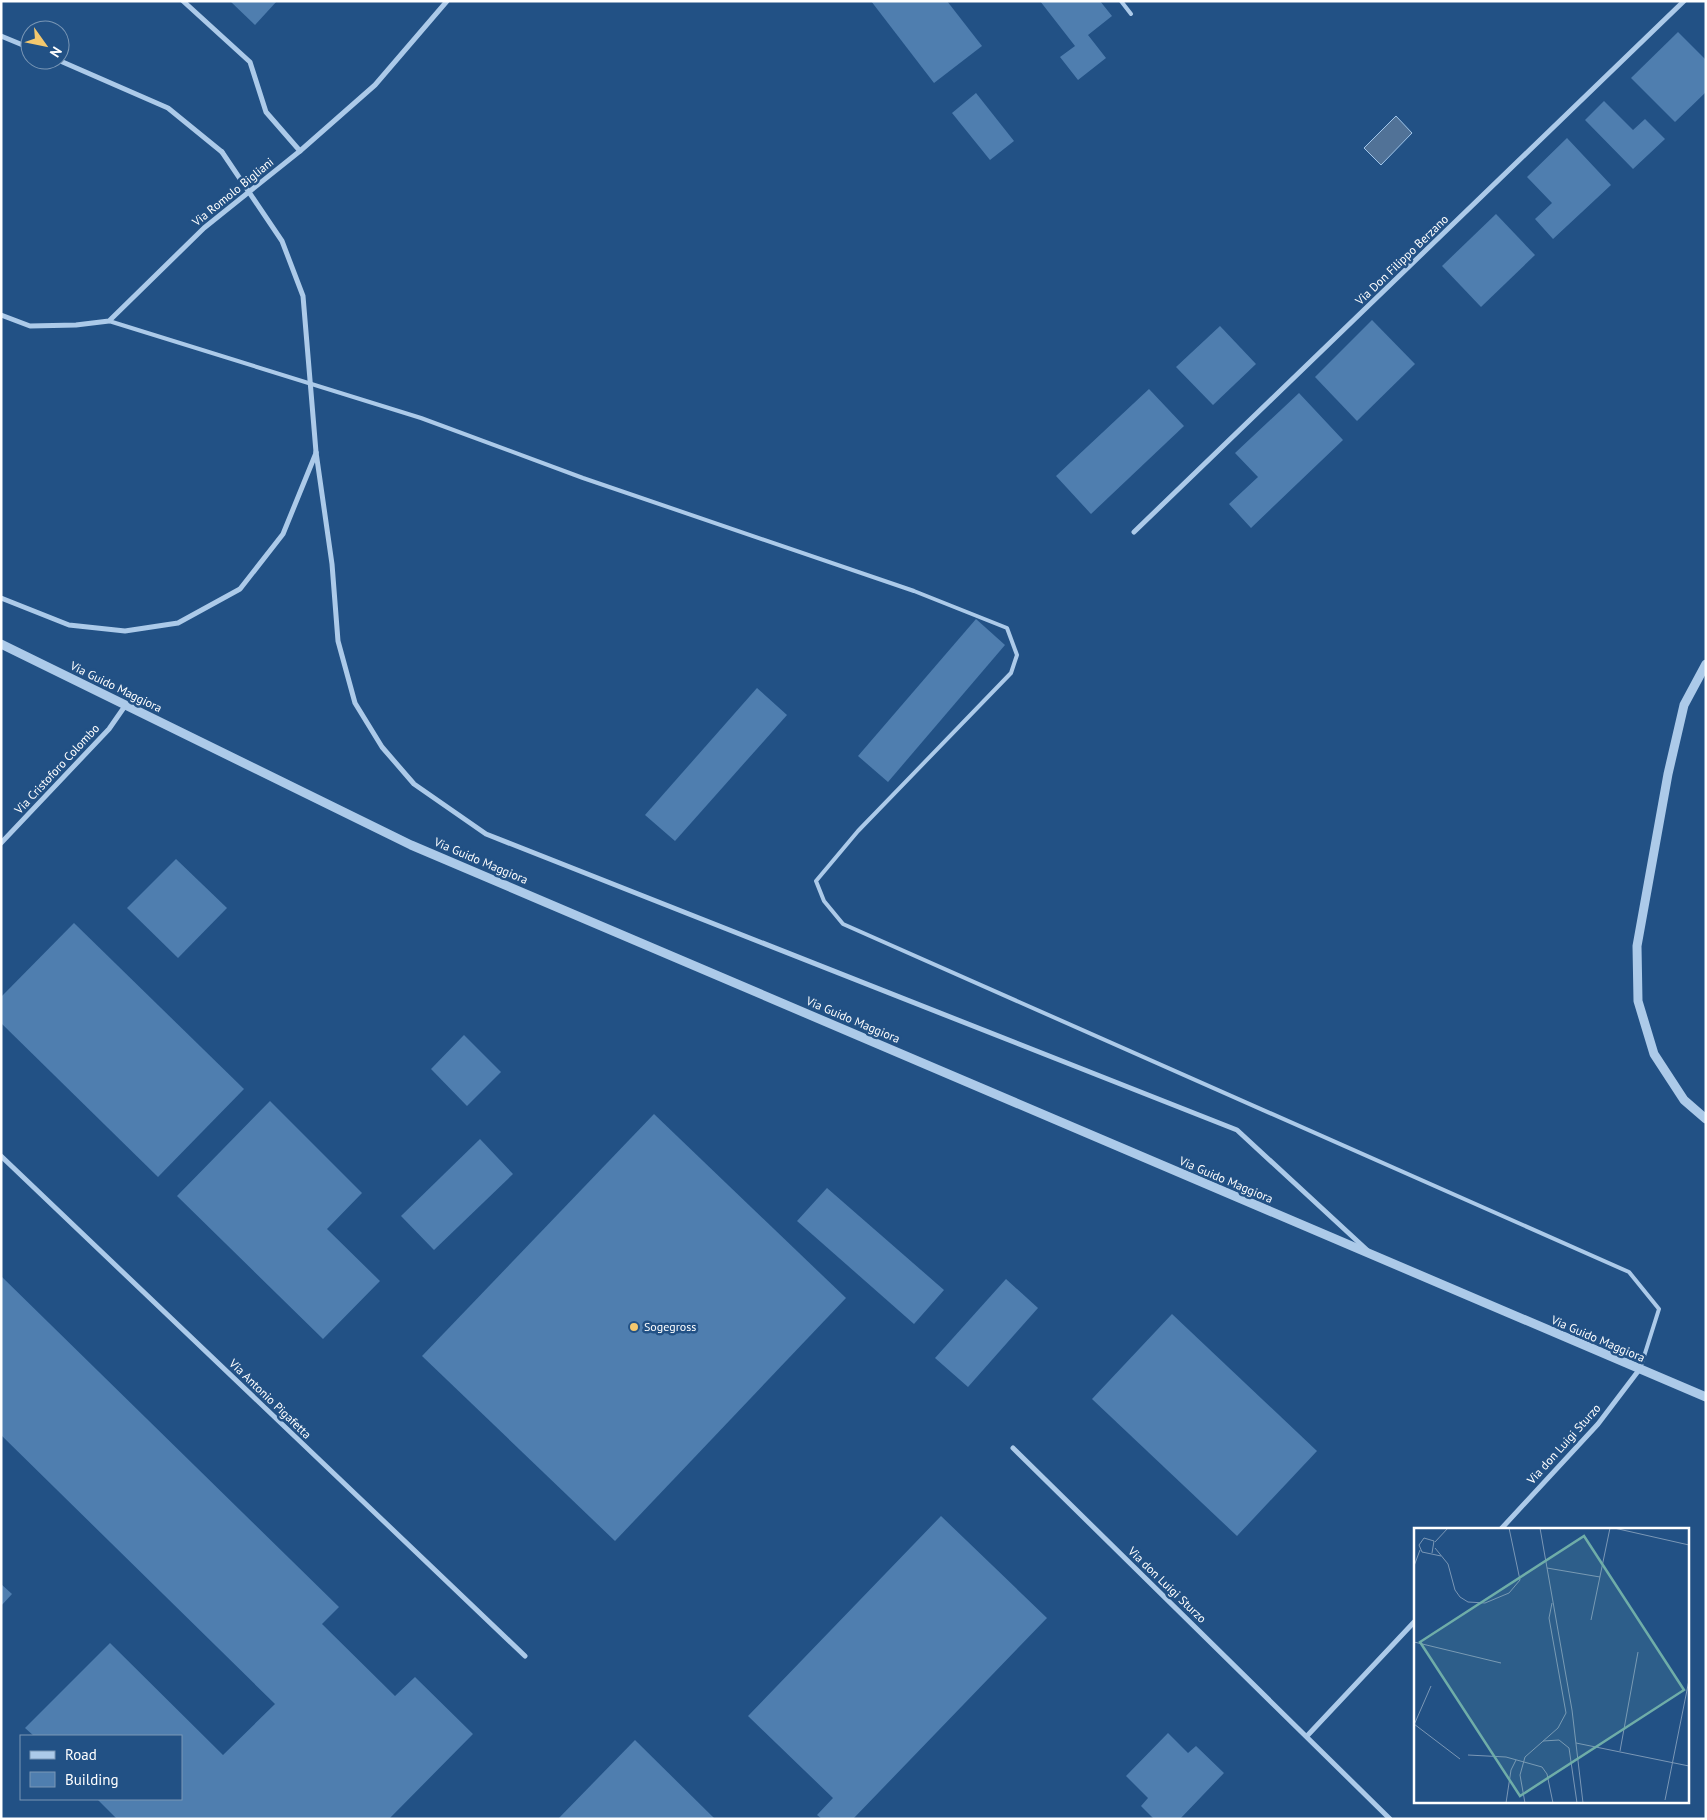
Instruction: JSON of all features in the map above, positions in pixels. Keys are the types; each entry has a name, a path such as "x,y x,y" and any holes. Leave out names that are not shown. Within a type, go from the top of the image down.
{"street":[{"path":"183,1 250,62 266,112 300,151"},
{"name":"Via Romolo Bigliani","path":"109,321 204,228 300,151 375,85 447,1"},
{"name":"Via Don Filippo Berzano","path":"1134,532 1684,1"},
{"path":"1,36 20,44"},
{"path":"70,65 168,108 222,152 282,241 304,296 316,452 332,564 338,641 355,703 382,747 414,784 486,834 1237,1130 1374,1257"},
{"path":"1,315 30,326 76,325 109,321"},
{"path":"1,598 69,625 125,632 178,623 240,589 283,534 316,452"},
{"name":"Via Guido Maggiora","path":"1,644 411,845 1706,1397"},
{"path":"1706,664 1684,705 1646,884 1637,946 1638,1002 1654,1054 1684,1100 1706,1119"},
{"name":"Via Cristoforo Colombo","path":"1,843 109,728 125,706"},
{"name":"Via Antonio Pigafetta","path":"1,1156 525,1656"},
{"name":"Via don Luigi Sturzo","path":"1502,1528 1598,1424 1639,1370"},
{"name":"Via don Luigi Sturzo","path":"1013,1448 1390,1819"},
{"path":"1307,1736 1414,1622"}],"lane":[{"path":"1121,1 1130,14"},
{"path":"109,321 421,418 583,478 914,591 1007,628 1017,655 1011,673 858,831 816,881 824,900 844,924 1628,1272 1659,1309 1639,1370"}],"water":[{"path":"1396,116 1412,133 1381,165 1364,148"}],"building":[{"path":"230,1 277,1 255,25"},
{"path":"871,1 947,1 982,46 934,83"},
{"path":"1040,1 1100,1 1112,16 1088,35 1106,58 1078,80 1060,57 1075,46"},
{"path":"1678,32 1706,60 1706,92 1675,122 1631,78"},
{"path":"976,93 1014,141 990,160 952,113"},
{"path":"1604,101 1633,130 1645,119 1665,139 1633,169 1585,120"},
{"path":"1567,138 1611,185 1553,239 1535,219 1552,203 1527,177"},
{"path":"1496,214 1535,255 1481,307 1442,266"},
{"path":"1372,320 1415,364 1357,421 1315,377"},
{"path":"1220,326 1256,364 1213,405 1176,367"},
{"path":"1149,389 1184,426 1091,514 1056,476"},
{"path":"1299,393 1343,440 1251,528 1229,504 1258,477 1235,453"},
{"path":"976,619 1005,645 888,782 858,756"},
{"path":"757,688 787,715 675,841 645,815"},
{"path":"176,859 227,908 178,958 127,908"},
{"path":"74,923 244,1089 158,1177 1,1023 1,997"},
{"path":"464,1035 501,1072 467,1106 431,1069"},
{"path":"270,1101 362,1193 327,1229 380,1281 323,1339 177,1196"},
{"name":"Sogegross","path":"654,1114 846,1298 615,1541 422,1356"},
{"path":"480,1139 513,1174 434,1250 401,1216"},
{"path":"827,1188 944,1290 914,1324 797,1221"},
{"path":"1,1276 339,1607 322,1624 395,1696 415,1677 473,1734 389,1819 117,1819 98,1800 182,1800 182,1735 33,1735 25,1728 110,1643 223,1755 275,1704 1,1435"},
{"path":"1006,1279 1038,1308 968,1387 935,1358"},
{"path":"1172,1314 1317,1451 1237,1536 1092,1399"},
{"path":"941,1516 1047,1618 853,1819 822,1819 817,1815 833,1798 748,1716"},
{"path":"1,1584 12,1594 1,1606"},
{"path":"1168,1733 1188,1753 1196,1746 1224,1773 1180,1819 1154,1819 1141,1806 1148,1798 1126,1776"},
{"path":"635,1740 715,1819 558,1819"}],"place":[{"name":"Sogegross","path":"634,1327"}]}
